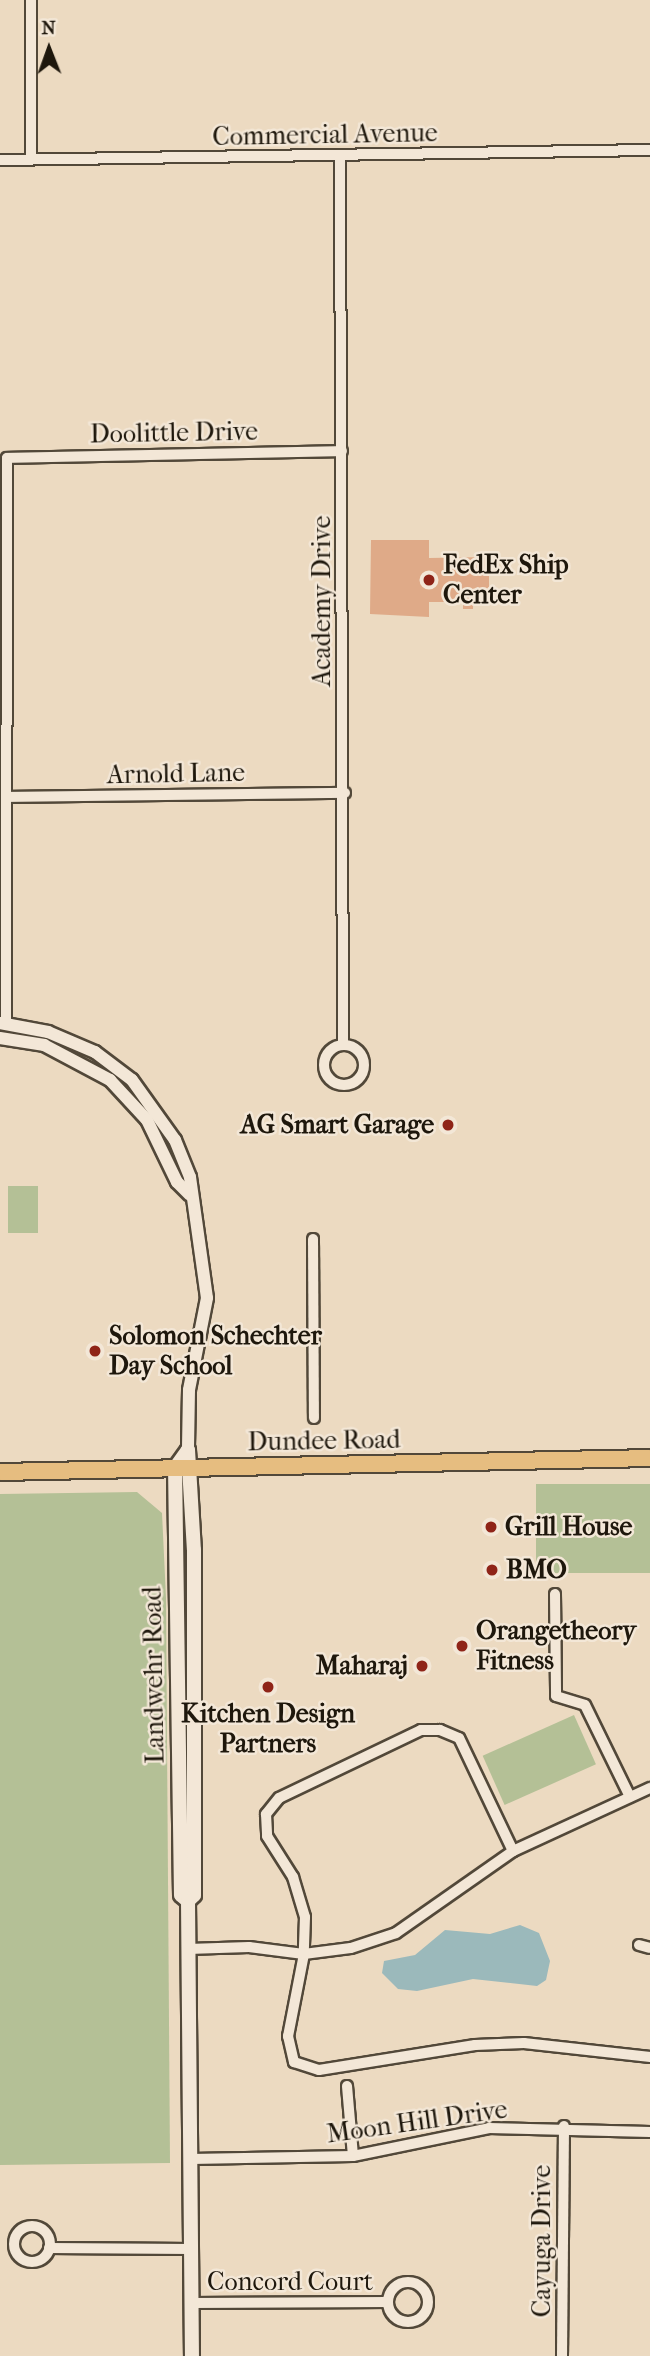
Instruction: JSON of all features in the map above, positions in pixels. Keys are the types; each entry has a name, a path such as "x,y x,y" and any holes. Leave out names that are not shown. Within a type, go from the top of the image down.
{"main road":[{"name":"Landwehr Road","path":"188,1450 192,1468 194,1895 188,1901 192,2356"},
{"path":"175,1468 188,1450"},
{"name":"Dundee Road","path":"0,1472 650,1458"},
{"name":"Landwehr Road","path":"175,1468 181,1895 188,1901"}],"street":[{"path":"31,0 31,159"},
{"name":"Commercial Avenue","path":"0,160 650,150"},
{"name":"Academy Drive","path":"340,156 345,793 343,1045"},
{"name":"Doolittle Drive","path":"7,797 7,458 342,451"},
{"name":"Arnold Lane","path":"7,797 345,793"},
{"path":"3,1023 7,797"},
{"name":"Landwehr Road","path":"3,1023 72,1041 132,1080 174,1140 190,1177 207,1298 190,1390 188,1450"},
{"name":"Landwehr Road","path":"0,1038 44,1045 110,1080 147,1120 177,1182 191,1195"},
{"path":"343,1045 357,1050 364,1066 355,1082 343,1085 327,1075 325,1062 331,1050 343,1045"},
{"path":"313,1239 314,1418"},
{"path":"555,1594 556,1696 585,1705 630,1797"},
{"path":"513,1851 459,1738 440,1730 421,1730 279,1798 266,1814 267,1836 293,1877 305,1917 304,1954 288,2036 294,2062 319,2070 475,2045 524,2043 650,2057"},
{"path":"188,1950 249,1947 304,1954 351,1948 396,1933 513,1851 650,1788"},
{"path":"347,2086 353,2156"},
{"name":"Moon Hill Drive","path":"191,2159 353,2156 476,2130 564,2126 650,2132"},
{"name":"Cayuga Drive","path":"562,2356 564,2126"},
{"path":"49,2248 191,2249"},
{"name":"Concord Court","path":"409,2282 425,2291 428,2303 422,2315 411,2321 393,2314 388,2302 397,2286 409,2282"},
{"name":"Concord Court","path":"192,2303 388,2302"}],"green space":[{"path":"8,1186 38,1186 38,1233 8,1233"},
{"path":"536,1484 650,1484 650,1573 536,1573"},
{"path":"137,1492 162,1513 166,1598 170,2163 0,2165 0,1494"},
{"path":"574,1715 596,1764 505,1805 483,1756"}],"water":[{"path":"520,1925 539,1933 550,1961 546,1980 537,1986 473,1979 417,1991 398,1989 382,1973 384,1961 415,1955 445,1930 490,1934"}],"building":[{"name":"FedEx Ship Center","path":"371,540 429,540 429,558 489,557 489,602 473,602 473,609 463,609 463,602 429,602 429,617 370,614"}],"place":[{"name":"FedEx Ship Center","path":"429,580"},
{"name":"AG Smart Garage","path":"448,1125"},
{"name":"Solomon Schechter Day School","path":"95,1351"},
{"name":"Grill House","path":"491,1527"},
{"name":"BMO","path":"492,1570"},
{"name":"Orangetheory Fitness","path":"462,1646"},
{"name":"Maharaj","path":"422,1666"},
{"name":"Kitchen Design Partners","path":"268,1687"}]}
